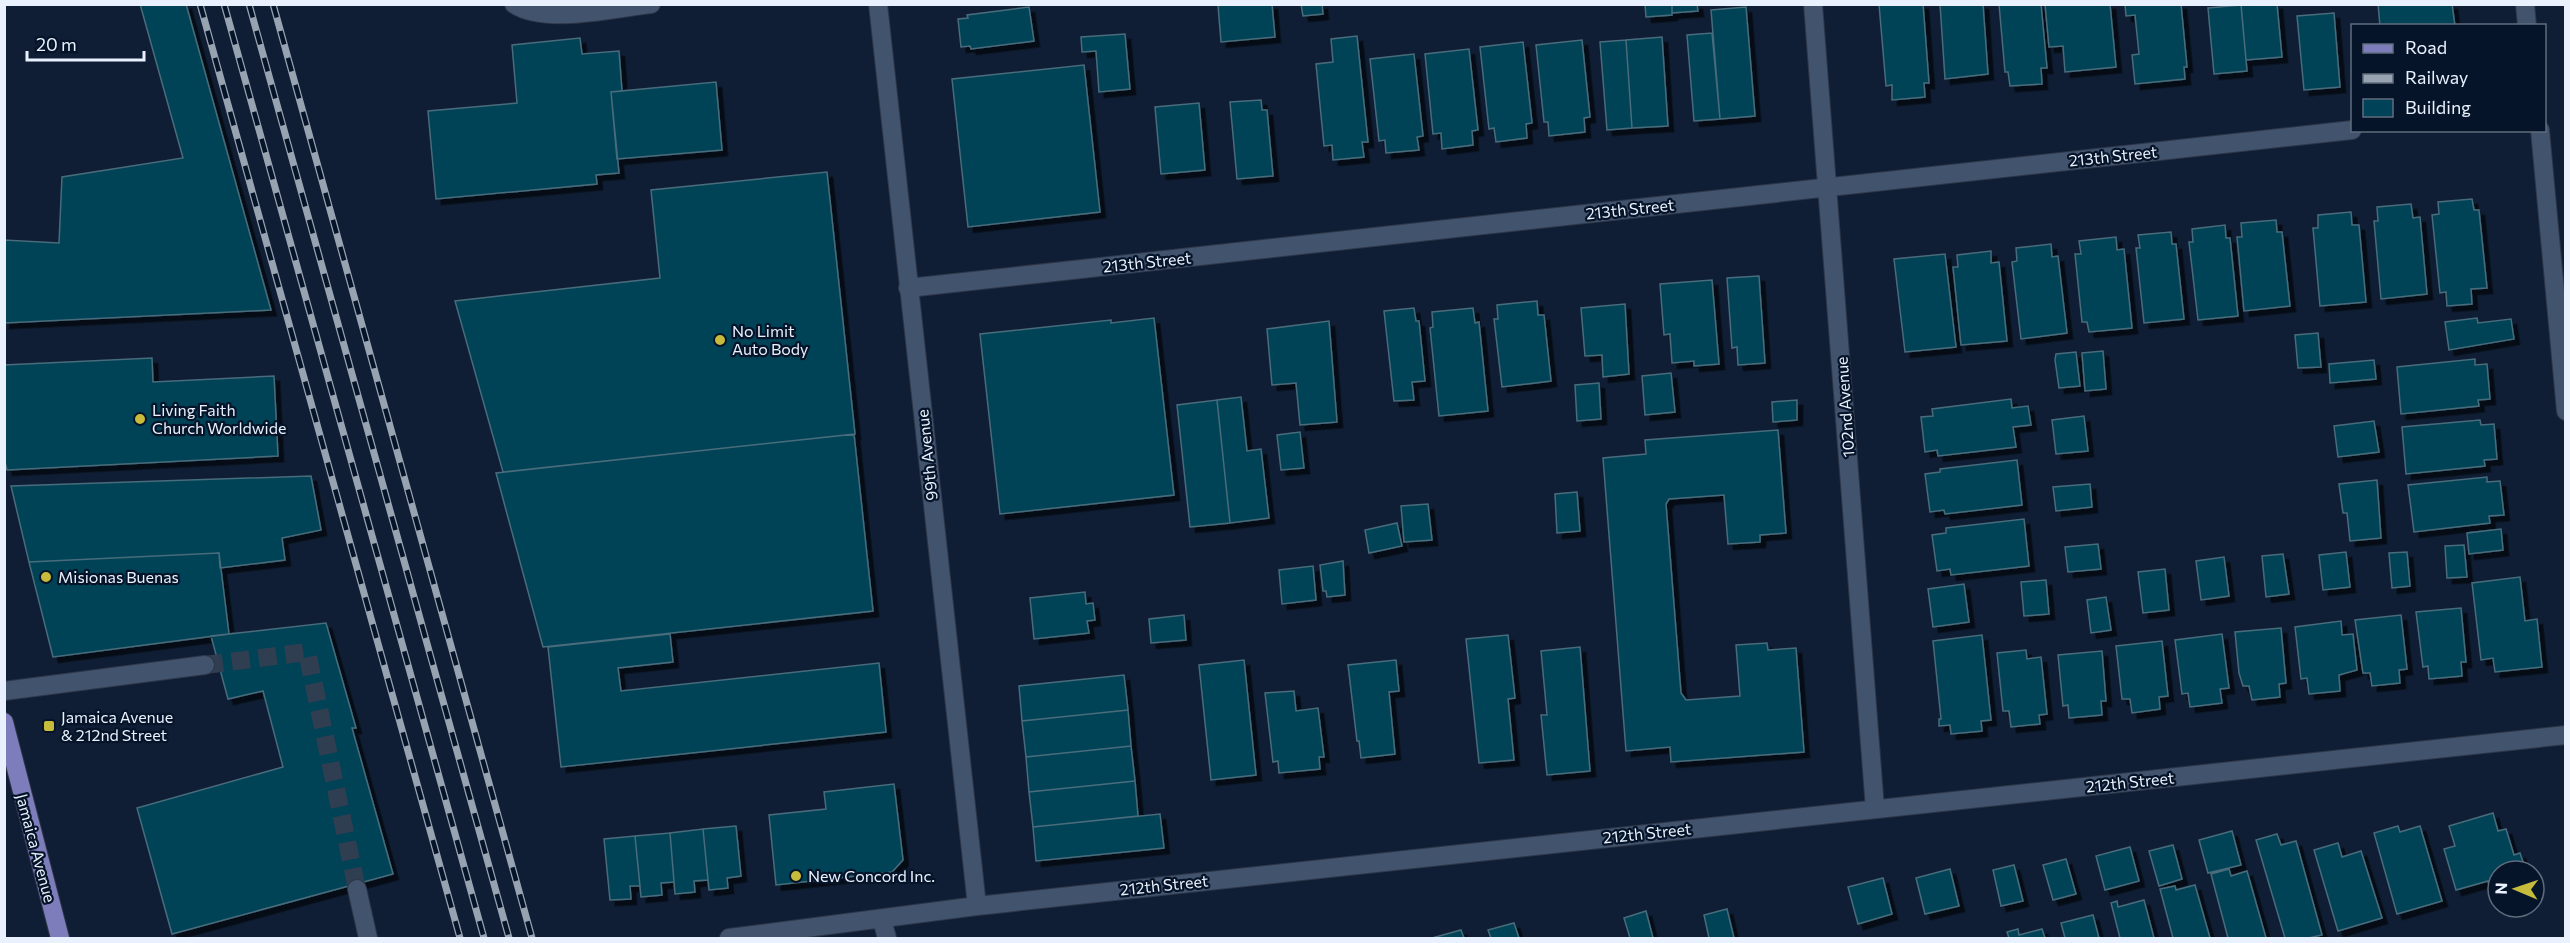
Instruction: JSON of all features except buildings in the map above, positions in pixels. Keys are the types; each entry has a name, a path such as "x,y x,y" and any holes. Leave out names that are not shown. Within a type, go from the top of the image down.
{"main road":[{"name":"Jamaica Avenue","path":"4,722 9,766 60,939"}],"street":[{"path":"514,4 524,11 548,15 651,4"},
{"name":"99th Avenue","path":"879,4 908,288 977,906"},
{"name":"102nd Avenue","path":"1813,4 1875,809"},
{"path":"2525,4 2528,24"},
{"name":"213th Street","path":"908,288 2351,130"},
{"path":"2540,132 2565,411"},
{"path":"4,691 206,665"},
{"name":"212th Street","path":"729,939 977,906 2565,735"},
{"path":"357,889 368,939"},
{"path":"882,920 887,939"}],"tunnel":[{"path":"205,665 307,652 357,889"}],"railway":[{"path":"200,4 460,938"},
{"path":"224,4 484,938"},
{"path":"249,4 509,938"},
{"path":"273,4 532,938"}],"place":[{"name":"No Limit Auto Body","path":"720,340"},
{"name":"Living Faith Church Worldwide","path":"140,419"},
{"name":"Misionas Buenas","path":"46,577"},
{"name":"Jamaica Avenue & 212nd Street","path":"49,726"},
{"name":"New Concord Inc.","path":"796,876"}]}
